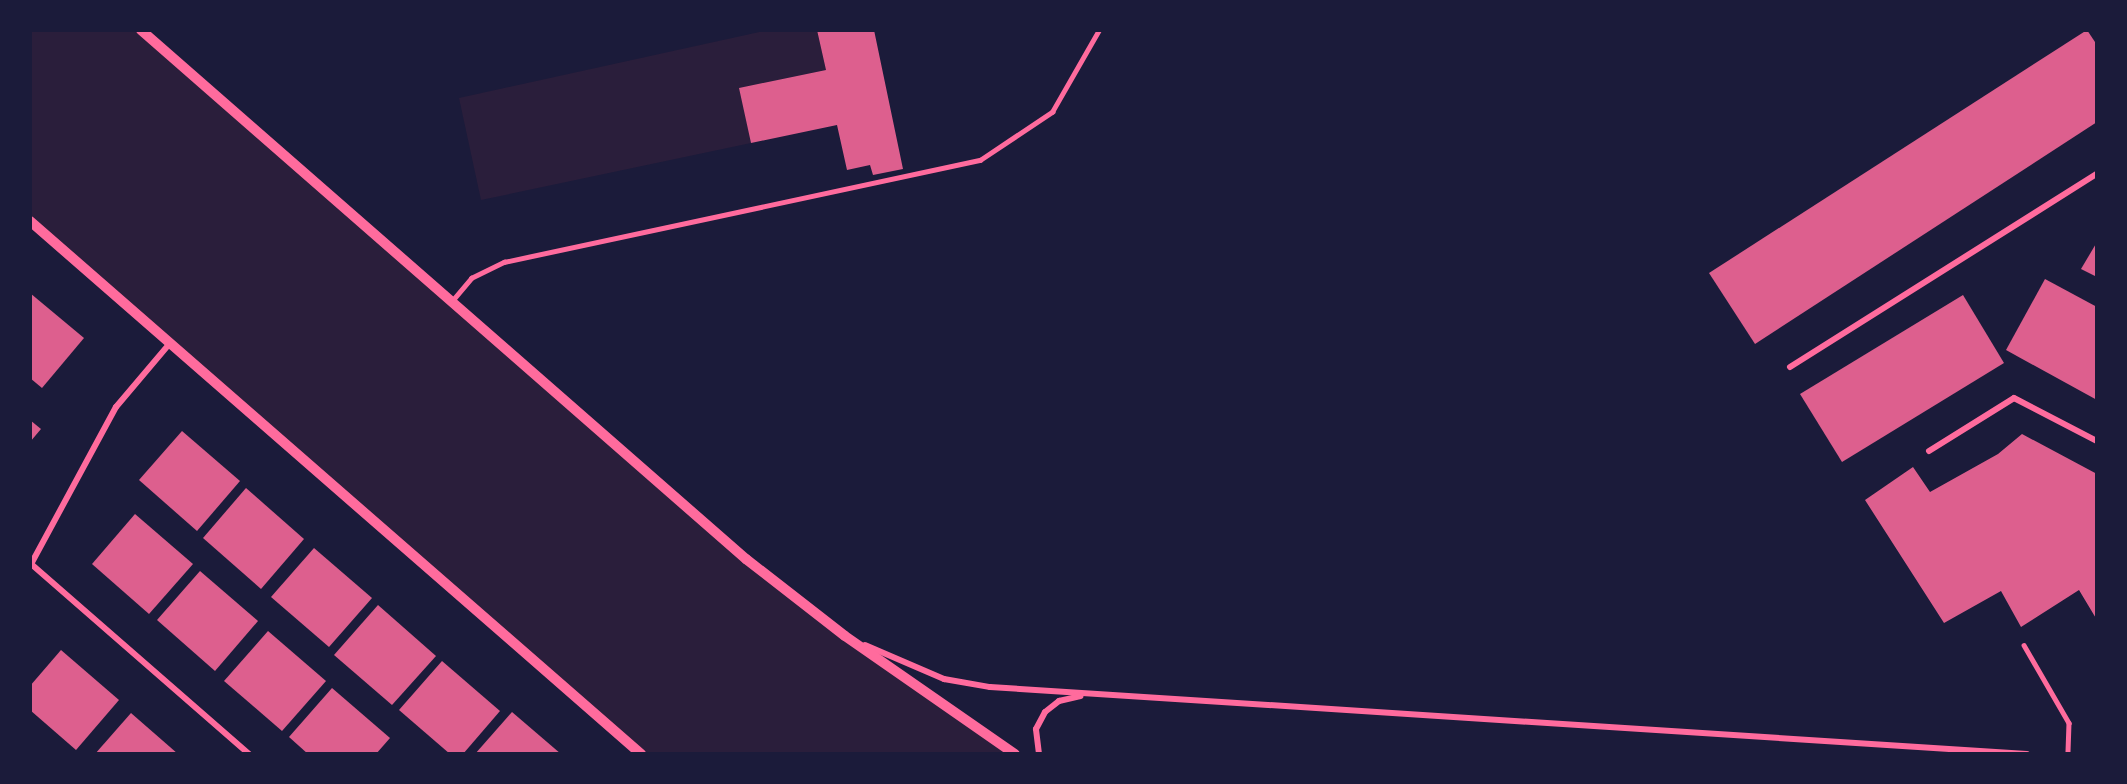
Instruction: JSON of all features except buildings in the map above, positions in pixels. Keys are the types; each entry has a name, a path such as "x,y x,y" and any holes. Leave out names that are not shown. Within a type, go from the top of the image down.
{"street":[{"path":"141,30 746,559 845,636 1015,754"},
{"path":"1790,367 2097,174"},
{"path":"30,220 639,754"},
{"path":"170,343 116,407 30,564 249,754"},
{"path":"1929,451 2014,398 2097,441"},
{"path":"845,636 944,679 990,687 2026,754"},
{"path":"1038,754 1036,729 1045,712 1059,701 1095,694"}],"lane":[{"path":"452,301 471,278 504,262 980,160 1052,112 1099,30"},
{"path":"2024,645 2069,723 2068,754"}],"shaded area":[{"path":"30,30 141,30 746,559 1015,754 638,754 30,221"},
{"path":"769,30 817,30 826,70 740,88 751,143 481,200 459,98"}]}
